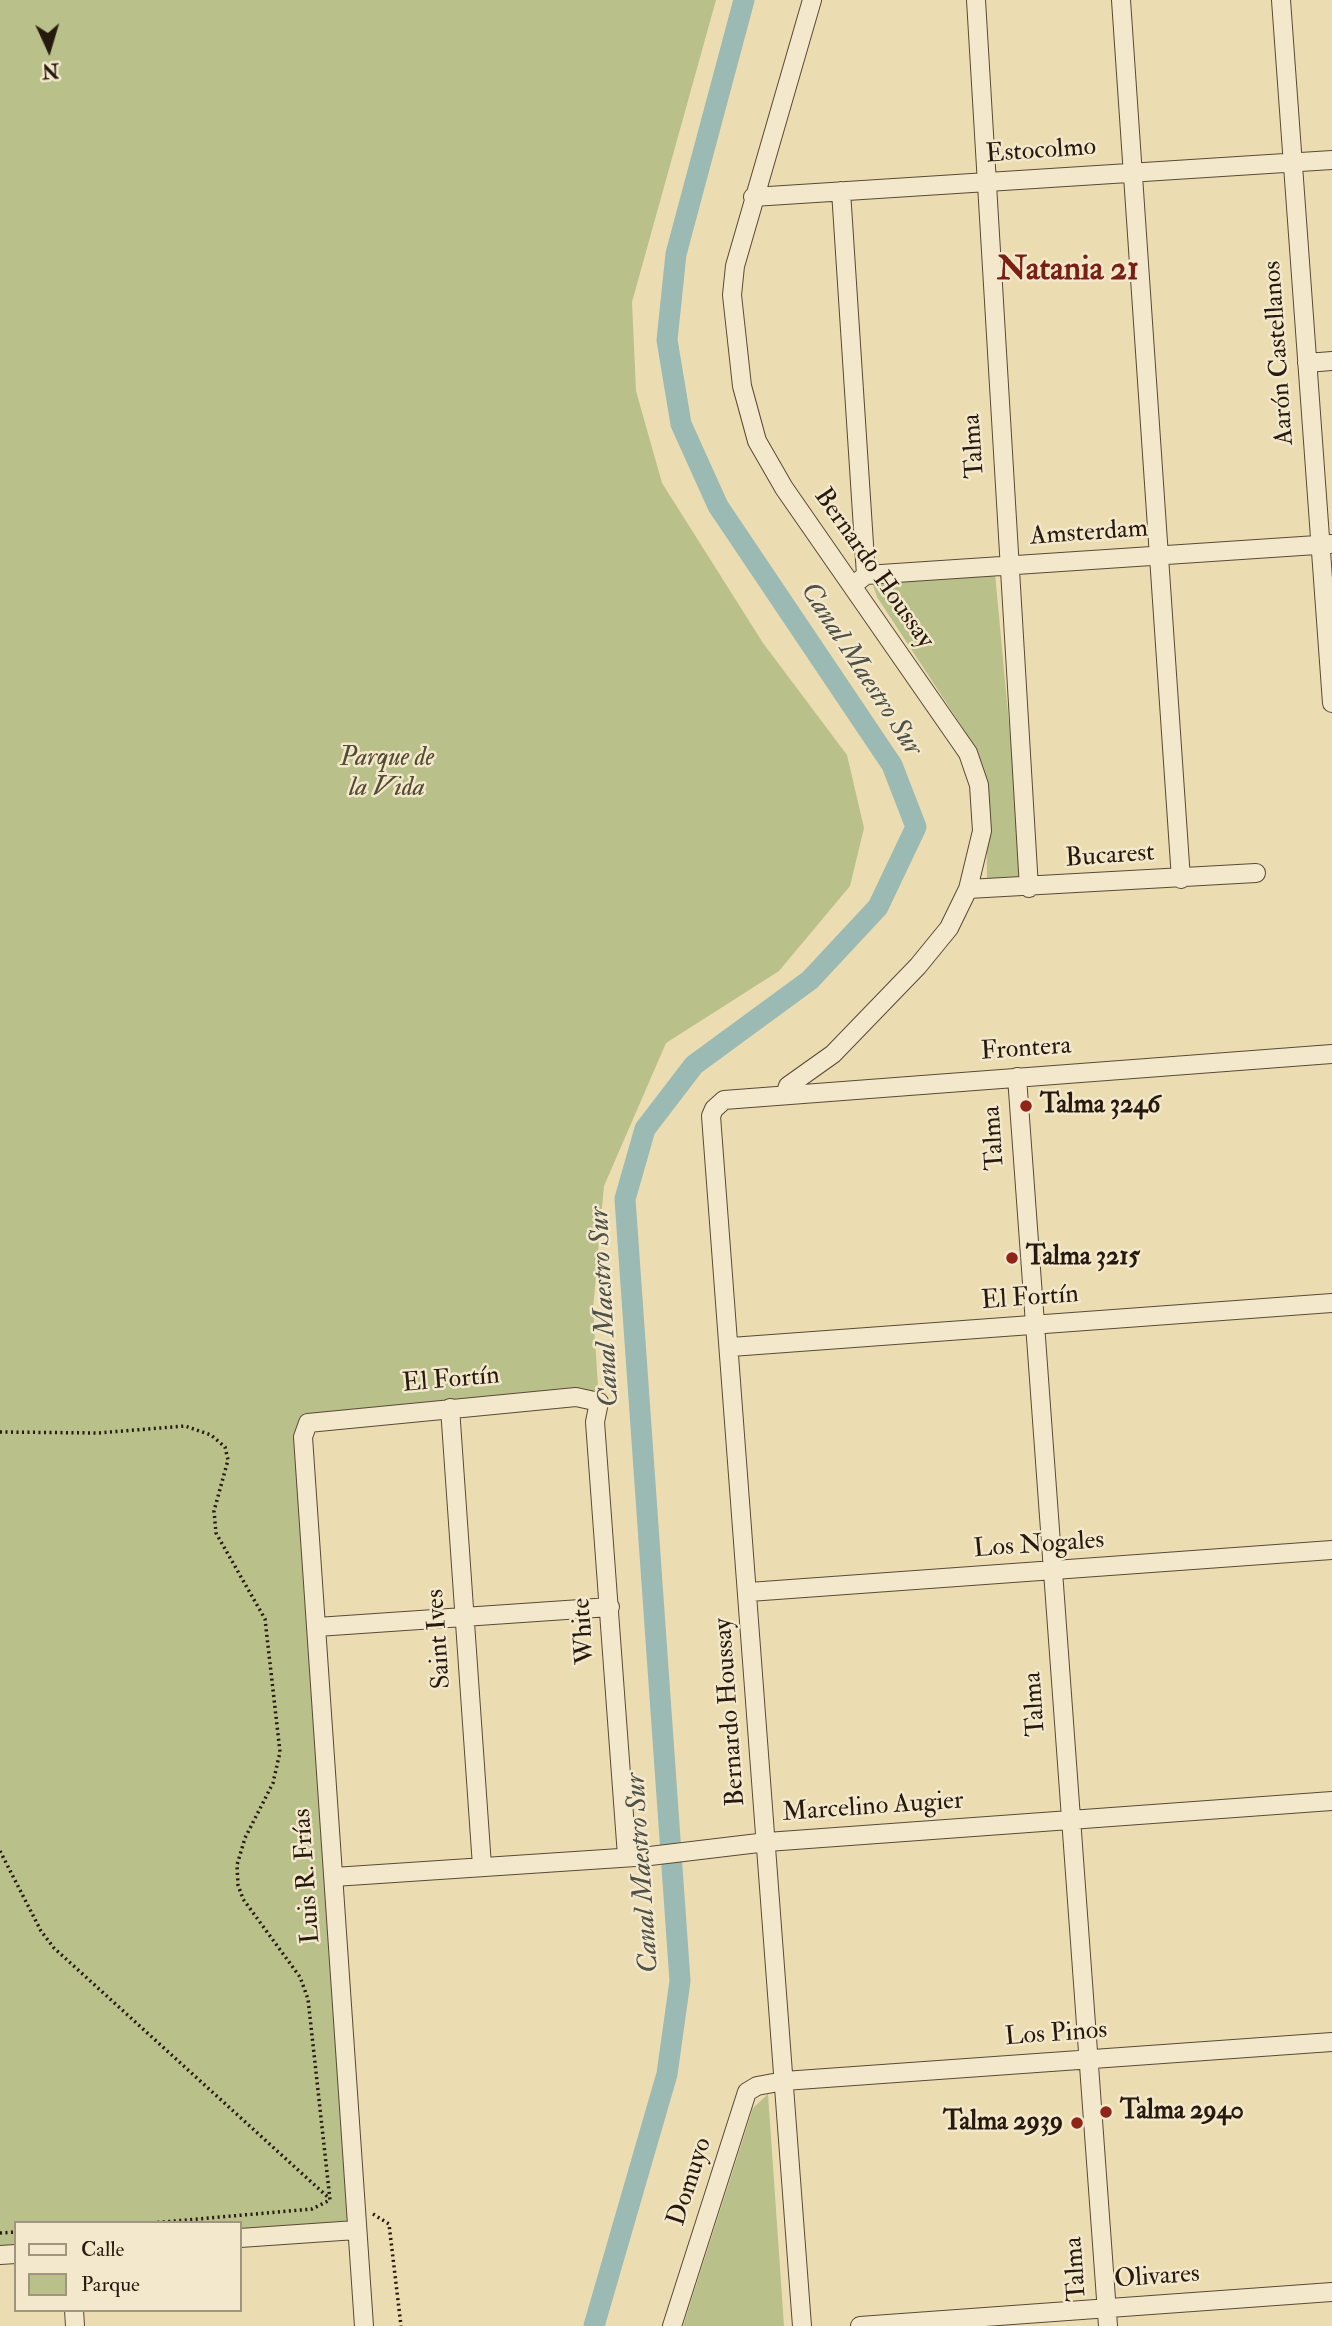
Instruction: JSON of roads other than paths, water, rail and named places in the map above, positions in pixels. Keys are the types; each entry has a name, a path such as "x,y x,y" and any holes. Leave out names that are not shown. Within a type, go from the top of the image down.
{"street":[{"name":"Bernardo Houssay","path":"785,1096 788,1086 833,1054 918,966 949,928 968,889 982,831 982,808 975,770 968,753 859,581 785,488 757,440 742,386 732,295 735,266 812,0"},
{"name":"Talma","path":"976,0 1029,888"},
{"path":"1121,0 1181,879"},
{"name":"Aarón Castellanos","path":"1281,0 1307,363 1326,545 1332,703"},
{"name":"Estocolmo","path":"753,197 1332,160"},
{"path":"841,191 859,581"},
{"path":"1307,363 1332,361"},
{"name":"Amsterdam","path":"859,581 1009,566 1326,545"},
{"name":"Bucarest","path":"968,889 1029,888 1256,873"},
{"name":"Frontera","path":"724,1100 1332,1054"},
{"name":"Talma","path":"1017,1077 1107,2317"},
{"name":"Bernardo Houssay","path":"724,1100 712,1116 802,2326"},
{"name":"El Fortín","path":"731,1347 1332,1303"},
{"name":"El Fortín","path":"308,1423 316,1419 576,1397 599,1402"},
{"name":"White","path":"599,1402 595,1422 627,1856"},
{"name":"Saint Ives","path":"450,1408 482,1866"},
{"name":"Luis R. Frías","path":"308,1423 303,1437 364,2326"},
{"name":"Los Nogales","path":"749,1592 1332,1550"},
{"path":"317,1628 610,1607"},
{"name":"Marcelino Augier","path":"334,1877 650,1856 767,1842 1332,1801"},
{"name":"Los Pinos","path":"784,2081 1332,2042"},
{"name":"Domuyo","path":"672,2326 747,2092 757,2086 784,2081"},
{"path":"242,2238 356,2230"},
{"name":"Olivares","path":"860,2326 1107,2317 1332,2292"}],"waterway":[{"name":"Canal Maestro Sur","path":"594,2326 667,2074 680,1981 625,1199 645,1129 694,1065 810,980 878,907 916,827 892,765 718,506 681,424 667,340 676,254 744,0"}],"place":[{"name":"Talma 3246","path":"1026,1106"},
{"name":"Talma 3215","path":"1012,1258"},
{"name":"Talma 2940","path":"1106,2112"},
{"name":"Talma 2939","path":"1077,2123"}],"district":[{"name":"Natania 21","path":"1068,272"}],"park label":[{"name":"Parque de la Vida","path":"387,774"}]}
